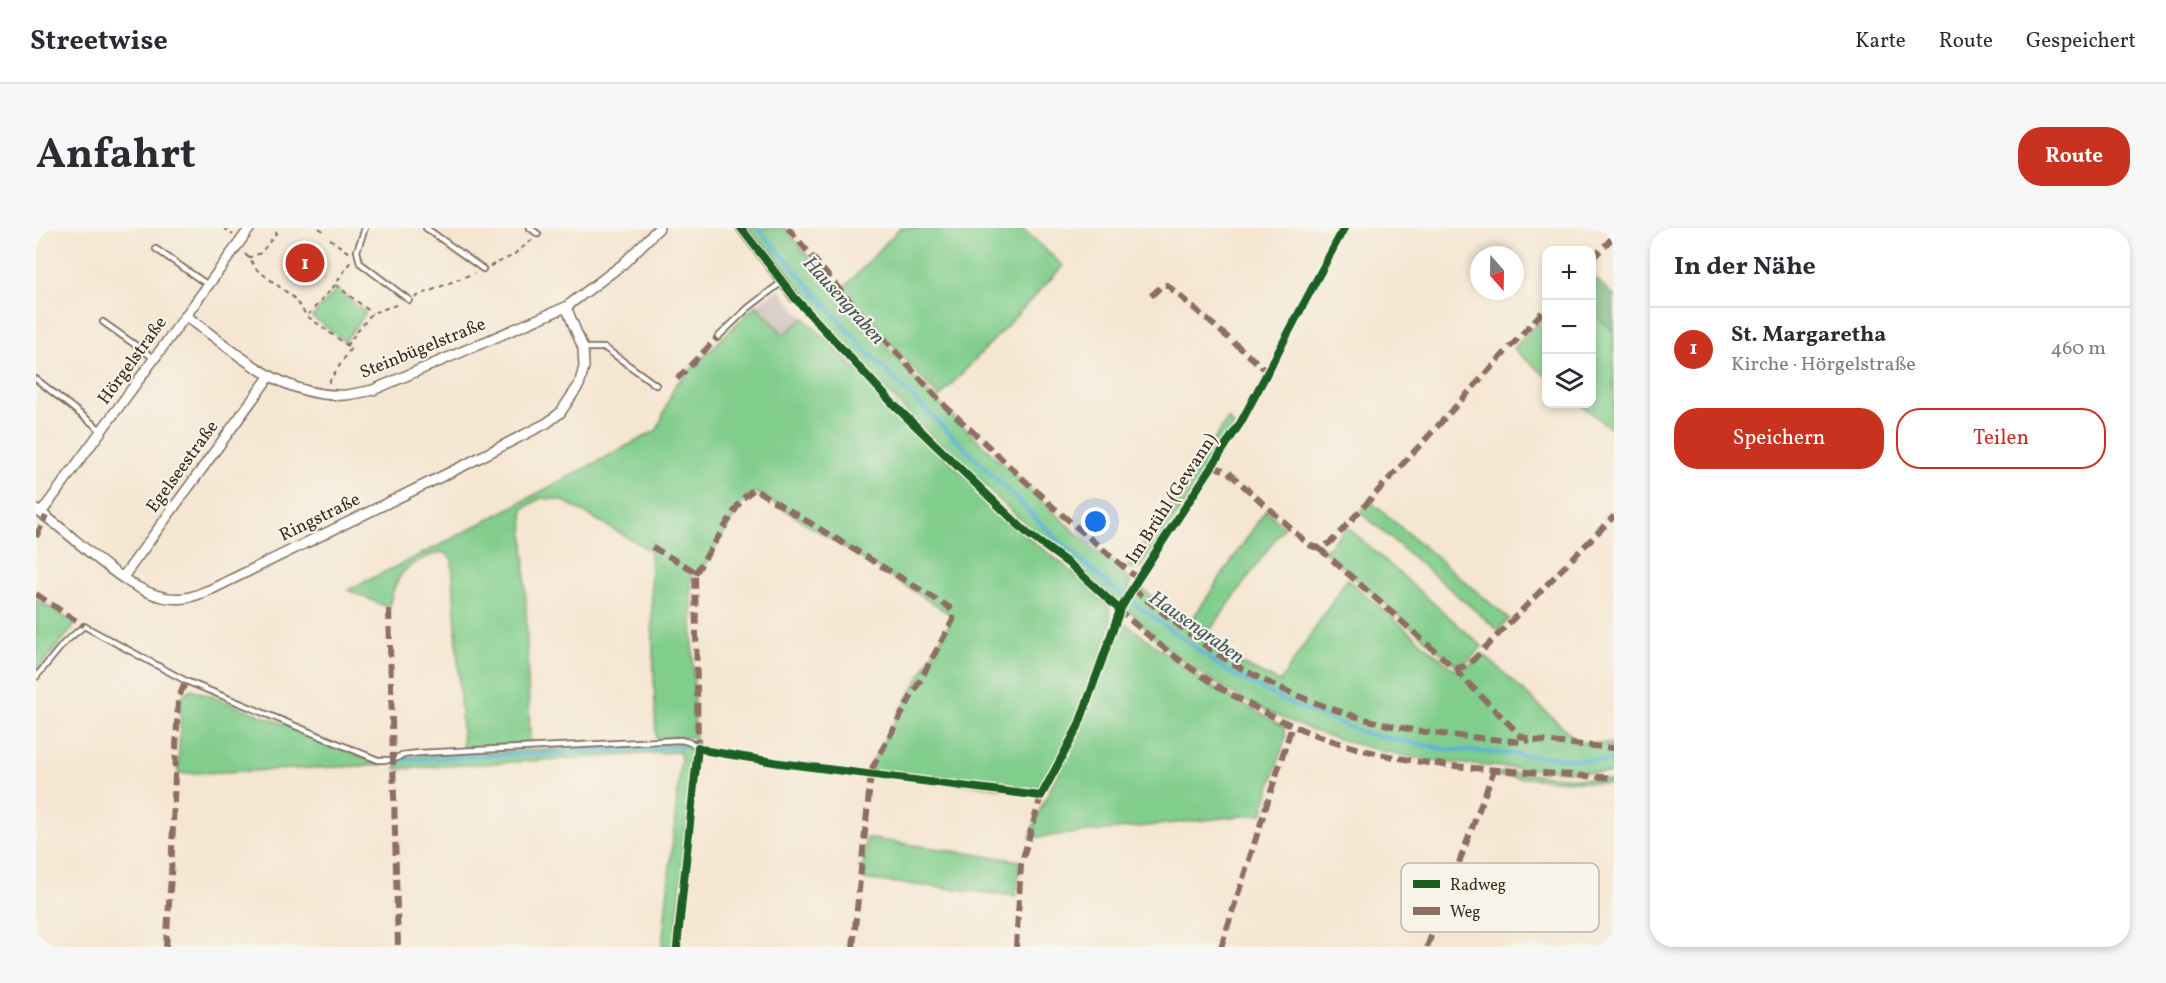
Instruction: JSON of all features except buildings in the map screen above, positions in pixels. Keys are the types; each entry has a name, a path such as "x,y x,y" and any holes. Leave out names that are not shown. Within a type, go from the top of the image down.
{"street":[{"name":"Hörgelstraße","path":"39,512 102,431 250,228"},
{"name":"Steinbügelstraße","path":"186,316 269,377 295,388 321,394 346,395 373,390 566,308 623,264 659,228"},
{"path":"741,228 795,298"},
{"name":"Ringstraße","path":"39,512 142,591 165,598 185,598 212,590 455,470 547,423 560,413 579,385 584,367 583,348 566,308"},
{"name":"Egelseestraße","path":"123,577 269,377"}],"lane":[{"path":"365,228 357,251 360,263 409,300"},
{"path":"426,228 483,269"},
{"path":"530,228 538,234"},
{"path":"156,249 208,285"},
{"path":"717,338 748,308 782,282"},
{"path":"103,322 154,359"},
{"path":"583,348 605,348 656,385"},
{"path":"36,379 102,431"},
{"name":"Im Brühl (Gewann)","path":"698,747 708,751 780,764 1041,796 1078,727 1114,624 1129,593 1241,422"},
{"path":"36,677 64,643 84,626 186,681 378,760 393,760 402,755 419,753 680,740 694,742 698,747 678,947"}],"path":[{"path":"248,258 261,253 279,228"},
{"path":"319,228 326,233 327,228"},
{"path":"307,316 335,285 354,256 330,239"},
{"path":"235,247 248,258 256,269 292,297 307,316 351,348 321,394"},
{"path":"335,285 372,313"},
{"path":"346,346 372,313 409,300"}],"shaded area":[{"path":"778,289 804,318 784,335 756,305"}],"green space":[{"path":"746,228 785,228 827,280 925,390 1093,549 1125,574 1130,585 1122,602 1112,598 1038,536 922,427 846,349 781,277"},
{"path":"900,228 1022,228 1063,266 939,398 843,289"},
{"path":"1596,279 1614,296 1614,332 1596,316"},
{"path":"337,289 366,313 345,341 312,317"},
{"path":"756,305 784,335 804,318 1025,535 1073,572 1108,605 1111,625 1080,715 1049,776 1038,786 1023,791 867,771 952,619 950,614 758,493 746,497 698,576 691,574 695,739 690,737 656,738 650,550 562,500 541,498 523,509 530,743 463,748 452,559 444,552 420,560 404,571 395,586 389,608 348,590 440,545 657,430 675,385"},
{"path":"1596,316 1614,332 1614,431 1585,408 1596,408"},
{"path":"1542,318 1542,373 1513,349"},
{"path":"1228,419 1234,425 1218,453 1141,568 1132,569 1128,566"},
{"path":"1370,501 1509,619 1498,630 1360,512"},
{"path":"1266,510 1284,527 1206,636 1189,624"},
{"path":"1347,527 1482,646 1473,656 1463,663 1453,663 1324,551"},
{"path":"1347,579 1452,668 1465,667 1483,654 1579,742 1614,744 1614,774 1437,761 1365,747 1329,736 1261,708 1228,691 1162,644 1126,608 1139,585 1164,609 1233,660 1280,682"},
{"path":"36,599 76,624 36,672"},
{"path":"1126,624 1209,685 1283,726 1286,736 1262,814 1030,838 1037,816 1081,725 1114,632"},
{"path":"192,689 382,765 178,774 181,699"},
{"path":"679,743 690,747 694,757 675,947 662,947 681,758 679,752 396,769 401,759 417,755"},
{"path":"1503,772 1614,781 1614,784 1495,776"},
{"path":"866,838 1020,861 1016,896 862,879"}],"waterway":[{"name":"Hausengraben","path":"758,228 869,354 1055,537 1113,588 1228,672 1297,707 1365,733 1443,749 1614,762"},
{"path":"401,760 682,747"}],"marked path":[{"path":"788,228 840,290 943,404 1053,507 1138,579"},
{"path":"1596,255 1614,236"},
{"path":"1151,296 1163,285 1167,285 1268,372"},
{"path":"1212,466 1227,471 1309,545 1325,546 1542,312"},
{"path":"677,379 717,338"},
{"path":"695,574 742,499 754,489 949,607 953,613 953,620 869,774"},
{"path":"36,537 46,516"},
{"path":"1319,548 1452,666 1461,667 1473,660 1614,516"},
{"path":"652,547 691,569 695,574 698,747"},
{"path":"1132,588 1214,652 1284,690 1323,706 1364,719 1418,731 1521,742 1530,740"},
{"path":"36,594 84,626"},
{"path":"1117,608 1187,665 1223,689 1260,710 1340,743 1383,755 1428,763 1614,778"},
{"path":"389,609 398,947"},
{"path":"1458,668 1459,674 1521,736 1530,740 1614,748"},
{"path":"166,947 178,699 186,681"},
{"path":"1221,947 1292,726"},
{"path":"1459,863 1494,770"},
{"path":"853,947 871,774"},
{"path":"1016,947 1021,865 1041,796"},
{"path":"1427,947 1433,932"}],"cycle path":[{"path":"741,228 795,298 895,406 1028,534 1072,566 1120,610"},
{"path":"677,947 698,747 708,751 780,763 1041,796 1078,727 1120,610 1241,422 1344,228"}],"place":[{"name":"St. Margaretha","path":"305,263"}]}
